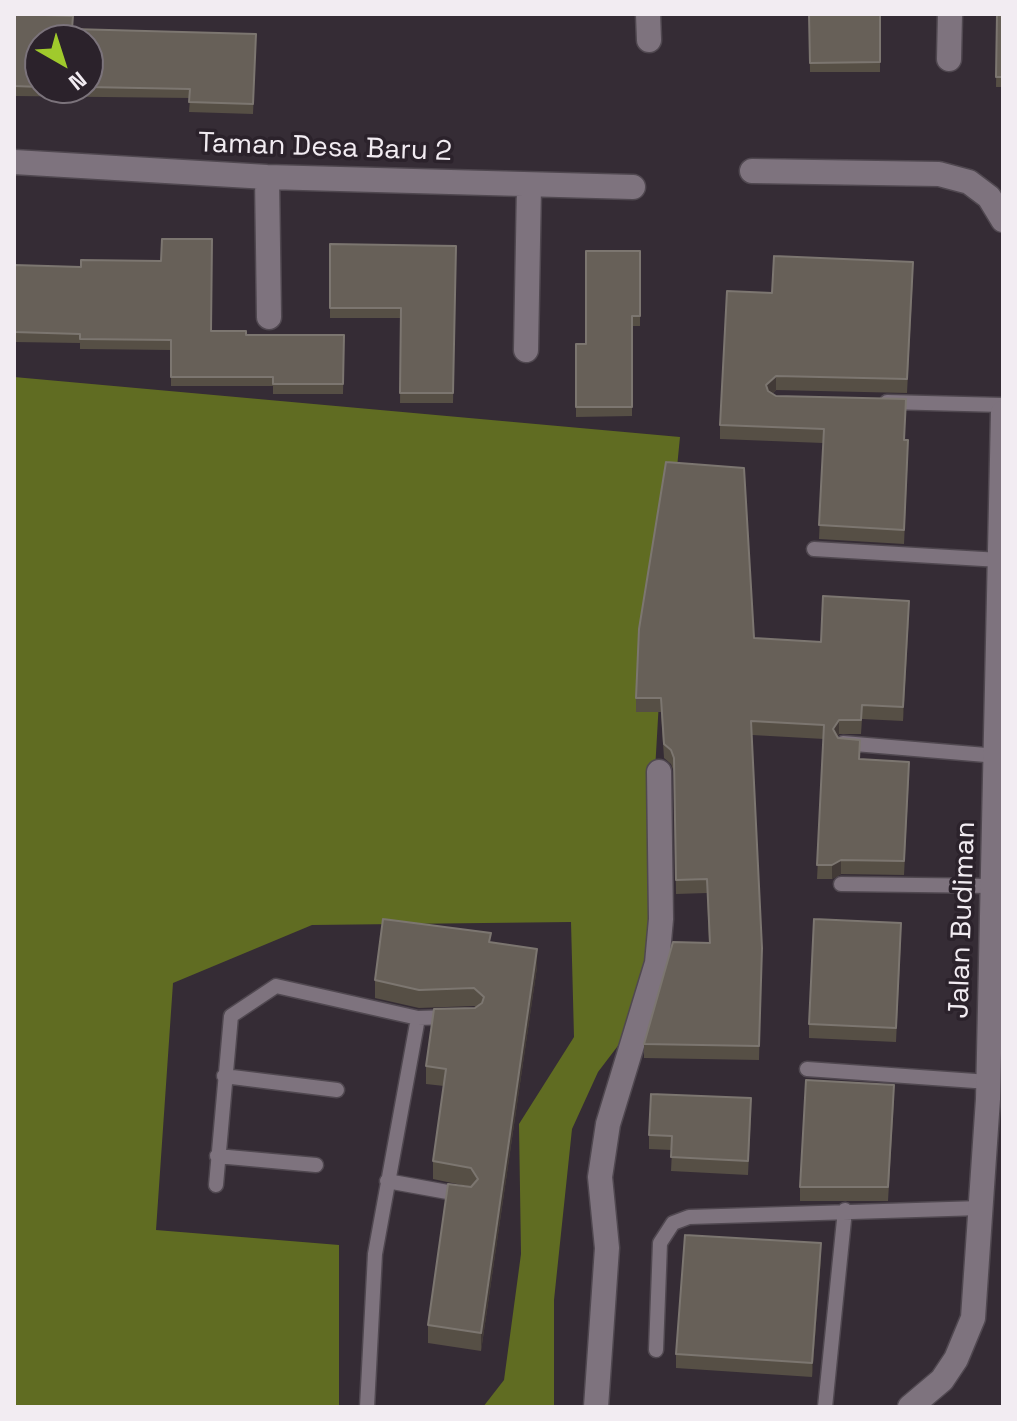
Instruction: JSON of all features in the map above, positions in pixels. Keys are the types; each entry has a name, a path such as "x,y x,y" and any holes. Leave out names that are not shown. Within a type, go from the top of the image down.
{"street":[{"path":"648,14 649,40"},
{"path":"949,59 950,14"},
{"name":"Taman Desa Baru 2","path":"14,162 267,177 633,187"},
{"path":"752,171 939,174 969,182 989,197 1003,220"},
{"path":"267,177 269,317"},
{"path":"526,350 529,186"},
{"name":"Jalan Budiman","path":"910,1407 942,1380 956,1359 973,1318 996,1048 1003,413"},
{"path":"596,1407 607,1248 600,1177 608,1124 657,963 661,919 659,772"}],"lane":[{"path":"867,402 1003,405"},
{"path":"814,549 1000,560"},
{"path":"843,743 998,756"},
{"path":"841,884 996,900"},
{"path":"216,1185 231,1016 276,986 418,1018 460,1017"},
{"path":"367,1407 375,1254 418,1018"},
{"path":"807,1069 993,1093"},
{"path":"224,1076 337,1090"},
{"path":"217,1156 316,1165"},
{"path":"387,1181 468,1196"},
{"path":"656,1350 660,1243 673,1223 689,1217 981,1208"},
{"path":"825,1407 845,1210"}],"green space":[{"path":"14,377 680,437 666,578 649,876 649,1005 598,1072 572,1129 554,1300 554,1407 483,1407 504,1380 521,1254 519,1124 574,1037 571,922 312,925 173,983 156,1230 339,1245 339,1407 14,1407"}],"building":[{"path":"14,14 73,16 72,24 24,24 24,86 14,86"},
{"path":"809,14 880,14 880,62 810,63"},
{"path":"997,14 1003,14 1003,77 996,77"},
{"path":"104,30 256,34 253,104 189,102 190,89 104,87"},
{"path":"162,239 212,239 211,331 246,331 246,335 344,335 343,384 273,384 273,377 171,377 171,340 80,339 80,334 14,332 14,265 81,267 81,260 161,261"},
{"path":"330,244 456,246 453,393 400,393 401,308 330,308"},
{"path":"586,251 640,251 640,316 632,316 632,407 576,407 576,344 586,344"},
{"path":"774,256 913,262 907,379 776,376 766,385 768,391 776,396 906,399 904,440 908,440 904,530 819,525 824,429 720,425 727,291 772,293"},
{"path":"666,462 744,468 754,638 821,642 823,596 909,601 903,707 862,705 861,720 839,720 833,729 838,738 860,740 859,759 909,762 904,861 841,860 832,865 817,865 824,725 751,721 762,948 759,1046 644,1044 673,942 710,943 707,879 676,880 674,758 664,744 661,698 636,698 639,629"},
{"path":"383,919 491,933 489,942 537,949 481,1333 428,1325 448,1184 471,1187 478,1179 471,1168 433,1161 446,1069 426,1066 434,1009 475,1008 484,997 474,988 419,990 375,980"},
{"path":"814,919 901,923 896,1028 809,1024"},
{"path":"806,1080 894,1085 888,1187 800,1187"},
{"path":"651,1094 751,1098 748,1161 671,1157 672,1136 649,1135"},
{"path":"685,1235 821,1243 812,1363 676,1354"}]}
